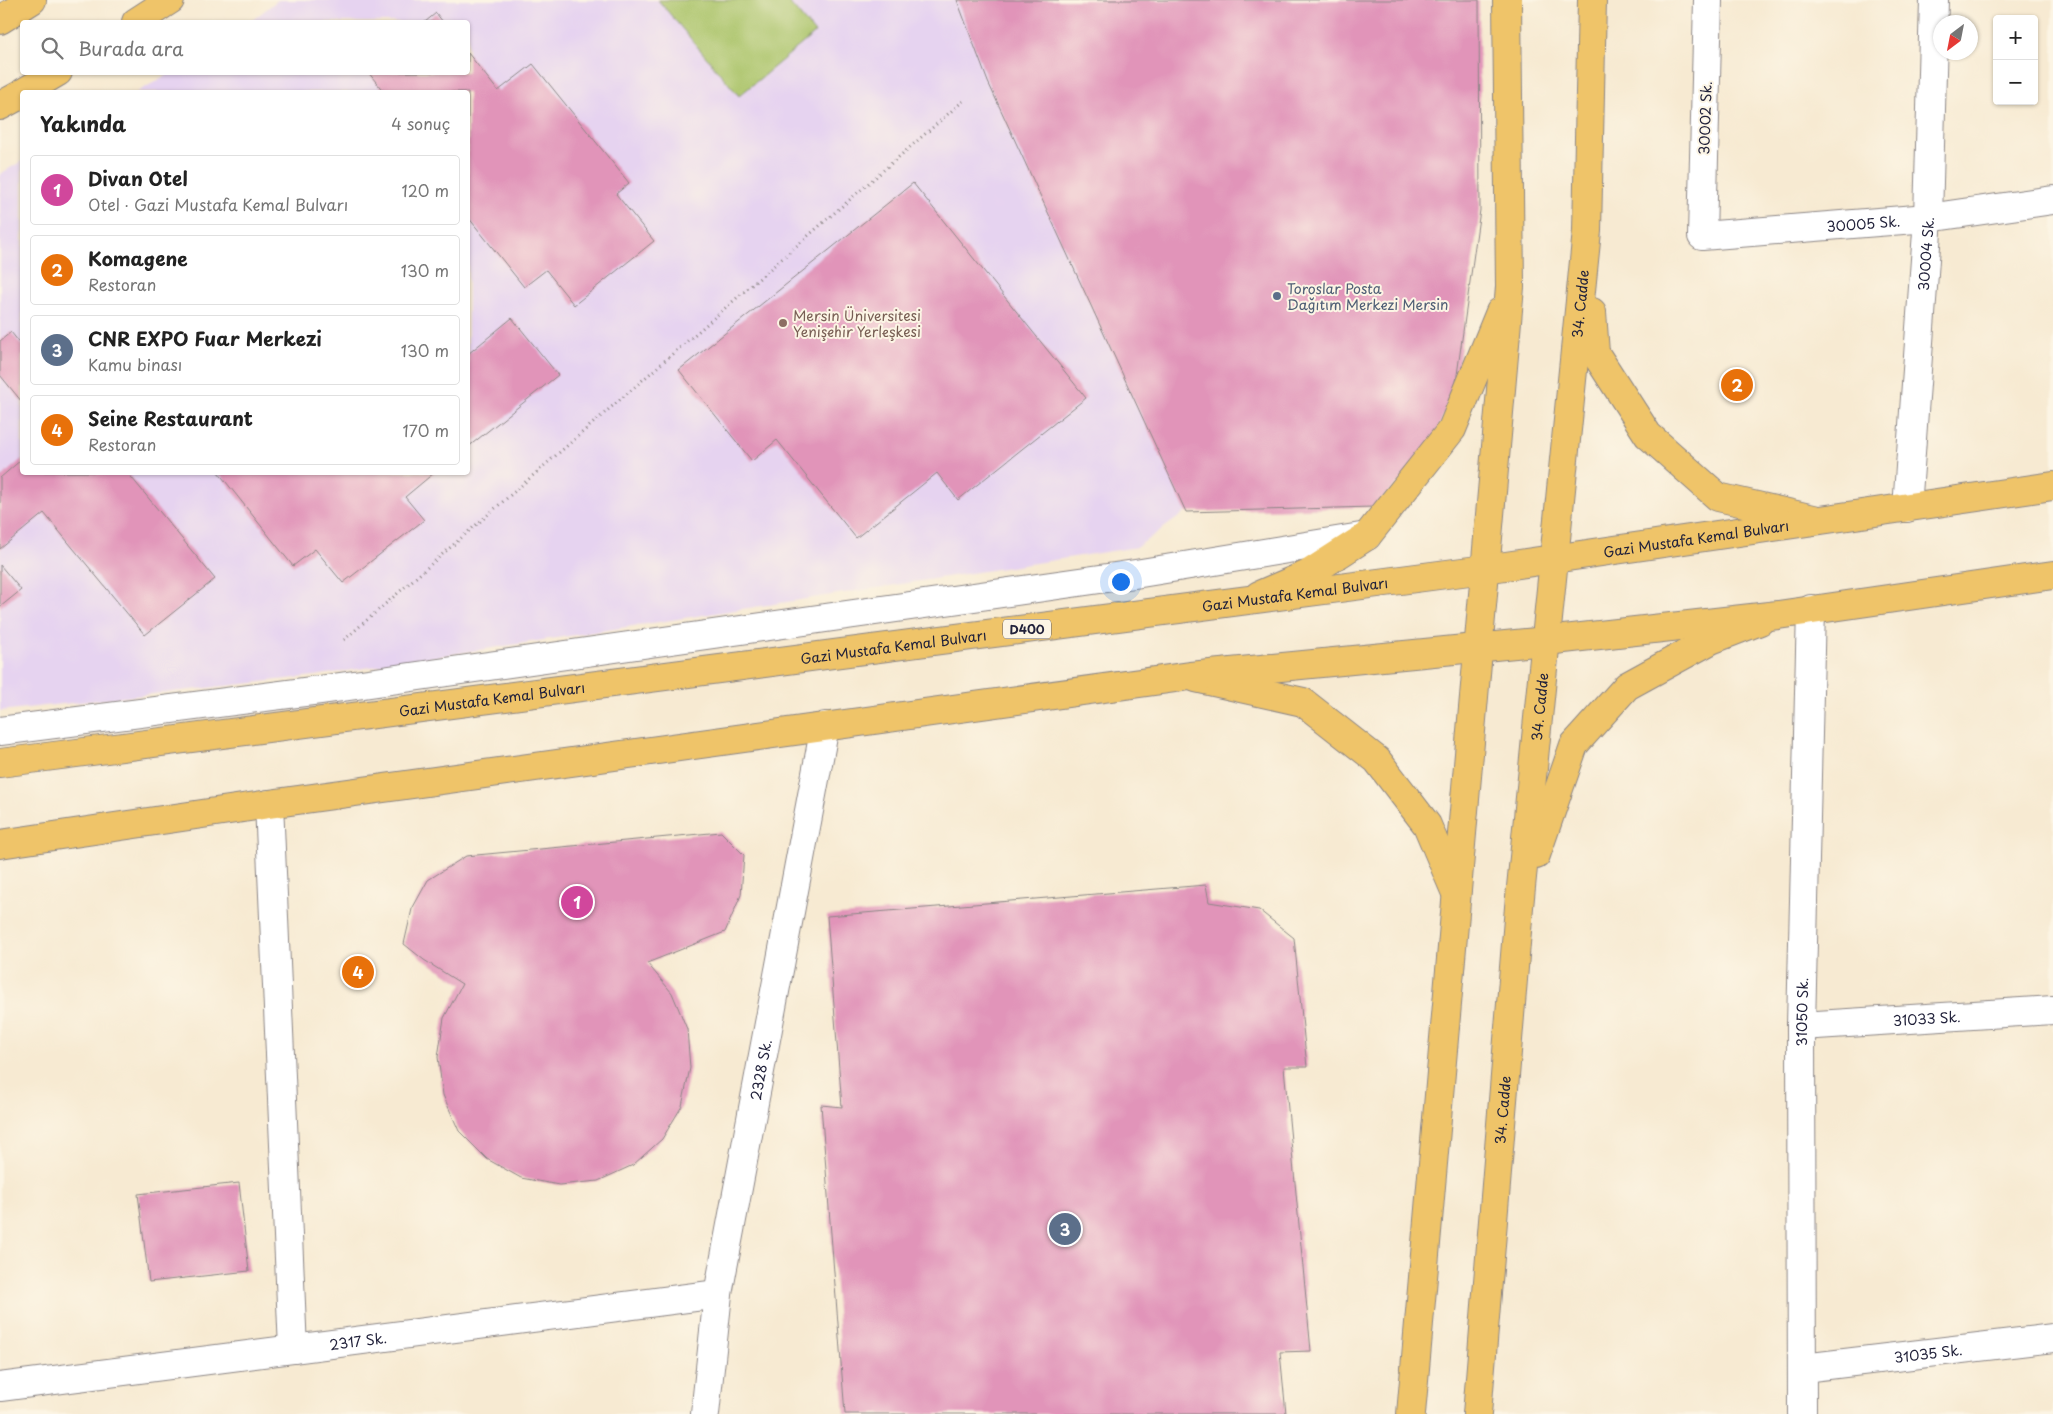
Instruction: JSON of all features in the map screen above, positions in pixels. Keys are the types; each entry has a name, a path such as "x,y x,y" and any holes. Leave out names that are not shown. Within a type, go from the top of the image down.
{"main road":[{"path":"0,20 32,0"},
{"path":"139,20 170,0"},
{"path":"1411,1414 1510,287 1508,0"},
{"name":"34. Cadde","path":"1477,1414 1520,907 1587,231 1592,0"},
{"path":"29,90 53,75"},
{"path":"0,106 20,95"},
{"path":"1587,231 1595,353 1648,435 1718,497 1819,521"},
{"path":"1246,600 1308,574 1367,536 1452,429 1510,287"},
{"name":"Gazi Mustafa Kemal Bulvarı","path":"0,763 1485,569 2053,486"},
{"path":"0,844 269,804 1190,676 1546,641 1778,615 2053,575"},
{"path":"1520,907 1574,745 1627,686 1711,640 1778,615"},
{"path":"1190,676 1303,702 1377,760 1427,825 1456,895"}],"street":[{"name":"30002 Sk.","path":"1702,236 1708,0"},
{"name":"30004 Sk.","path":"1907,508 1928,218 1934,0"},
{"name":"30005 Sk.","path":"1702,236 1928,218 2053,200"},
{"path":"0,731 330,689 1126,575 1367,536"},
{"name":"31050 Sk.","path":"1802,1414 1801,1026 1811,610"},
{"name":"2328 Sk.","path":"705,1414 718,1294 825,726"},
{"path":"269,804 293,1350"},
{"name":"31033 Sk.","path":"1801,1026 2053,1010"},
{"name":"2317 Sk.","path":"0,1387 718,1294"},
{"name":"31035 Sk.","path":"1803,1368 2053,1338"}],"path":[{"path":"344,640 963,101"}],"shaded area":[{"name":"Mersin Üniversitesi Yenişehir Yerleşkesi","path":"278,0 957,0 988,82 1186,512 1137,547 314,676 0,711 0,174 20,162 20,475 470,475 470,90 141,90 167,75 470,75 470,20 253,20"}],"green space":[{"path":"658,0 787,0 815,33 739,96"}],"building":[{"name":"Toroslar Posta Dağıtım Merkezi Mersin","path":"957,0 1479,0 1480,210 1456,382 1437,432 1417,465 1373,507 1186,512 988,82"},
{"path":"436,13 441,20 427,20"},
{"path":"470,56 498,91 533,64 629,183 616,194 654,241 574,305 546,270 524,287 470,220 470,90 382,90 370,75 470,75"},
{"path":"913,183 1086,398 958,500 937,473 856,538 777,440 752,461 679,370"},
{"path":"512,318 558,375 470,445 470,352"},
{"path":"11,332 20,343 20,400 0,375 0,341"},
{"path":"20,461 20,475 129,475 215,579 145,635 44,513 0,549 0,478"},
{"path":"220,475 431,475 405,497 424,520 343,583 315,549 293,566"},
{"path":"0,565 21,590 0,607"},
{"path":"721,832 744,855 741,895 725,932 647,963 672,993 687,1029 690,1068 682,1106 662,1139 633,1165 598,1181 559,1185 521,1178 487,1159 459,1131 443,1095 438,1057 444,1018 462,984 424,960 404,944 412,909 428,880 466,856"},
{"path":"1206,885 1209,902 1259,910 1294,938 1307,1067 1284,1067 1311,1351 1280,1352 1286,1414 845,1414 821,1105 842,1107 827,916"},
{"path":"239,1183 249,1271 149,1282 138,1194"}],"place":[{"name":"Toroslar Posta Dağıtım Merkezi Mersin","path":"1277,296"},
{"name":"Mersin Üniversitesi Yenişehir Yerleşkesi","path":"783,323"},
{"name":"Komagene","path":"1737,385"},
{"name":"Divan Otel","path":"577,902"},
{"name":"Seine Restaurant","path":"358,972"},
{"name":"CNR EXPO Fuar Merkezi","path":"1065,1229"}]}
